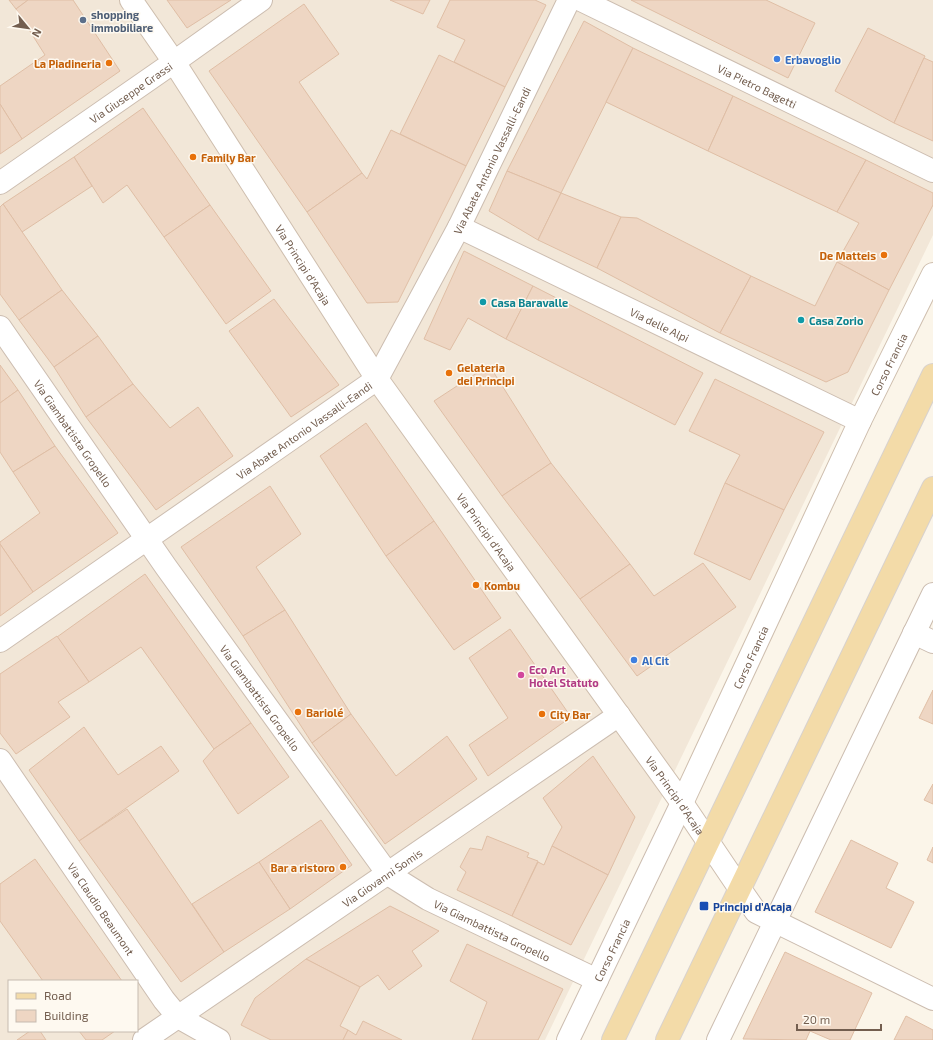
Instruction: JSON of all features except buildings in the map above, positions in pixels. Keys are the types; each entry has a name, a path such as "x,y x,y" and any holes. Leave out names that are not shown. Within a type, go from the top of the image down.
{"main road":[{"path":"612,1040 933,374"},
{"path":"667,1040 933,488"}],"street":[{"name":"Via Principi d'Acaja","path":"131,0 174,62 377,379 682,803 756,912 933,999"},
{"name":"Via Giuseppe Grassi","path":"0,183 261,0"},
{"name":"Via Abate Antonio Vassalli-Eandi","path":"0,641 377,379 459,227 570,0"},
{"name":"Via Pietro Bagetti","path":"581,0 933,171"},
{"name":"Via delle Alpi","path":"459,227 860,421"},
{"name":"Corso Francia","path":"568,1040 682,803 860,421 933,274"},
{"name":"Via Giambattista Gropello","path":"0,327 146,540 388,874 428,899 597,980"},
{"path":"718,1040 775,921 924,637 933,594"},
{"name":"Via Giovanni Somis","path":"144,1040 619,715"},
{"name":"Via Claudio Beaumont","path":"0,760 164,1000 178,1017 219,1040"}],"shaded area":[{"path":"0,0 933,0 933,235 545,1040 0,1040"}],"place":[{"name":"shopping immobiliare","path":"83,20"},
{"name":"Erbavoglio","path":"777,59"},
{"name":"La Piadineria","path":"109,63"},
{"name":"Family Bar","path":"193,157"},
{"name":"De Matteis","path":"884,255"},
{"name":"Casa Baravalle","path":"483,302"},
{"name":"Casa Zorio","path":"801,320"},
{"name":"Gelateria dei Principi","path":"449,373"},
{"name":"Kombu","path":"476,585"},
{"name":"Al Cit","path":"634,660"},
{"name":"Eco Art Hotel Statuto","path":"521,675"},
{"name":"Bariolé","path":"298,712"},
{"name":"City Bar","path":"542,714"},
{"name":"Bar a ristoro","path":"343,867"},
{"name":"Principi d'Acaja","path":"704,906"}]}
